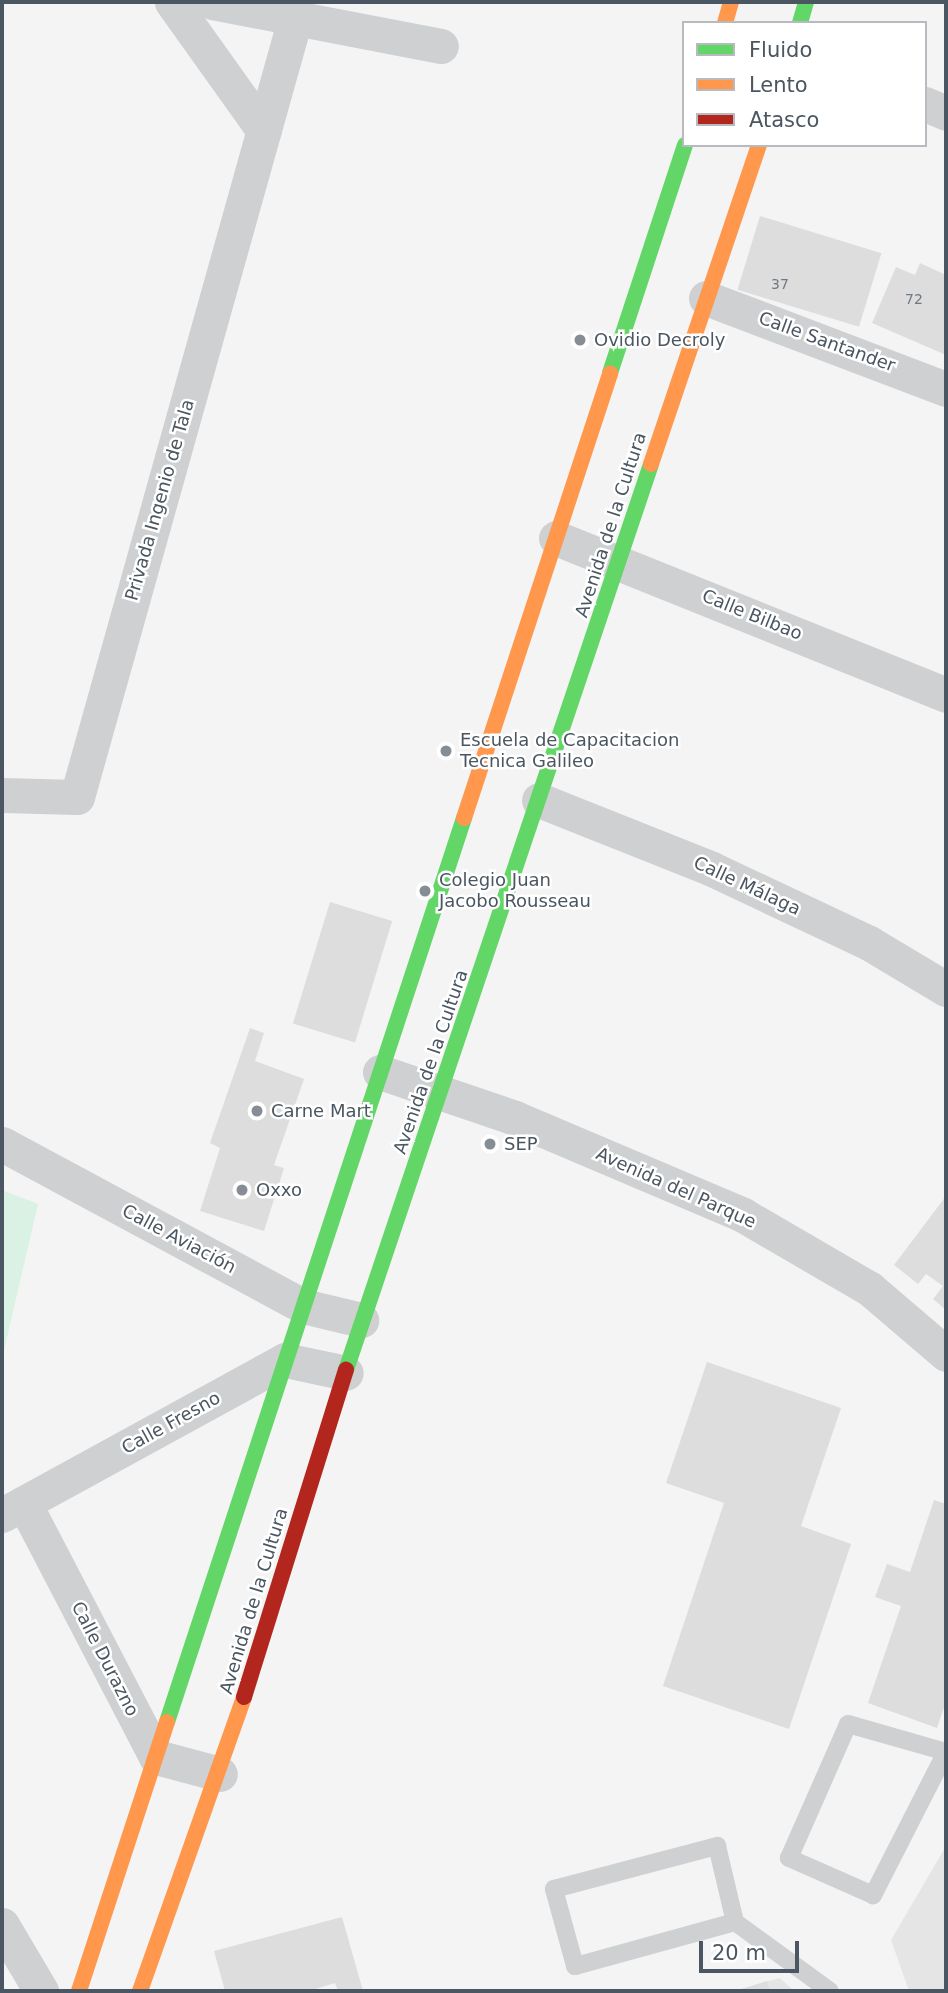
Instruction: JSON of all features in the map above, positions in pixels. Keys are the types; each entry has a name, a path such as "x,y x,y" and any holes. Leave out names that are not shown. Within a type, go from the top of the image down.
{"main road":[{"path":"726,21 731,2"},
{"path":"801,21 806,2"},
{"path":"79,1991 684,147"},
{"name":"Avenida de la Cultura","path":"140,1991 220,1774 361,1320 441,1094 758,147"}],"street":[{"path":"172,2 264,131"},
{"path":"212,2 442,46"},
{"name":"Privada Ingenio de Tala","path":"2,794 77,797 295,19"},
{"path":"927,105 946,113"},
{"name":"Calle Santander","path":"706,298 946,389"},
{"name":"Calle Bilbao","path":"556,538 620,560 946,695"},
{"name":"Calle Málaga","path":"539,800 712,869 869,943 946,989"},
{"name":"Avenida del Parque","path":"380,1072 515,1118 743,1215 870,1289 946,1354"},
{"name":"Calle Aviación","path":"2,1144 303,1306 361,1320"},
{"path":"285,1360 346,1373"},
{"name":"Calle Fresno","path":"13,1509 285,1360"},
{"name":"Calle Durazno","path":"13,1509 156,1757"},
{"path":"156,1757 220,1774"},
{"path":"2,1925 41,1991"}],"lane":[{"path":"848,1724 946,1752 873,1895 789,1858 848,1724"},
{"path":"735,1922 575,1966 554,1889 717,1846 735,1922 830,1991"}],"shaded area":[{"path":"946,1846 946,1991 909,1991 891,1940"},
{"path":"780,1978 794,1991 733,1991"}],"green space":[{"path":"2,1190 38,1204 2,1359"}],"building":[{"path":"760,216 881,253 859,327 737,290"},
{"path":"920,263 946,275 946,355 872,323 896,267 915,275"},
{"path":"330,902 392,921 355,1042 293,1023"},
{"path":"250,1028 264,1033 255,1061 304,1079 274,1165 284,1168 264,1231 200,1211 220,1148 210,1143"},
{"path":"946,1196 946,1310 933,1299 943,1286 926,1274 918,1284 894,1265"},
{"path":"707,1362 841,1408 801,1526 851,1544 789,1729 663,1686 724,1503 666,1483"},
{"path":"934,1500 946,1504 946,1702 937,1728 868,1703 901,1606 875,1597 887,1564 910,1572"},
{"path":"342,1917 363,1991 338,1991 335,1983 309,1991 225,1991 214,1951"},
{"path":"767,1981 770,1991 736,1991"}],"traffic: fast":[{"path":"801,21 806,2"},
{"path":"610,373 684,147"},
{"path":"346,1370 651,464"},
{"path":"167,1722 464,818"}],"traffic: slow":[{"path":"726,21 731,2"},
{"path":"651,464 758,147"},
{"path":"464,818 610,373"},
{"path":"140,1991 244,1697"},
{"path":"79,1991 167,1722"}],"traffic: jam":[{"path":"244,1697 346,1370"}],"place":[{"name":"Ovidio Decroly","path":"580,340"},
{"name":"Escuela de Capacitacion Tecnica Galileo","path":"446,751"},
{"name":"Colegio Juan Jacobo Rousseau","path":"425,891"},
{"name":"Carne Mart","path":"257,1111"},
{"name":"SEP","path":"490,1144"},
{"name":"Oxxo","path":"242,1190"}]}
